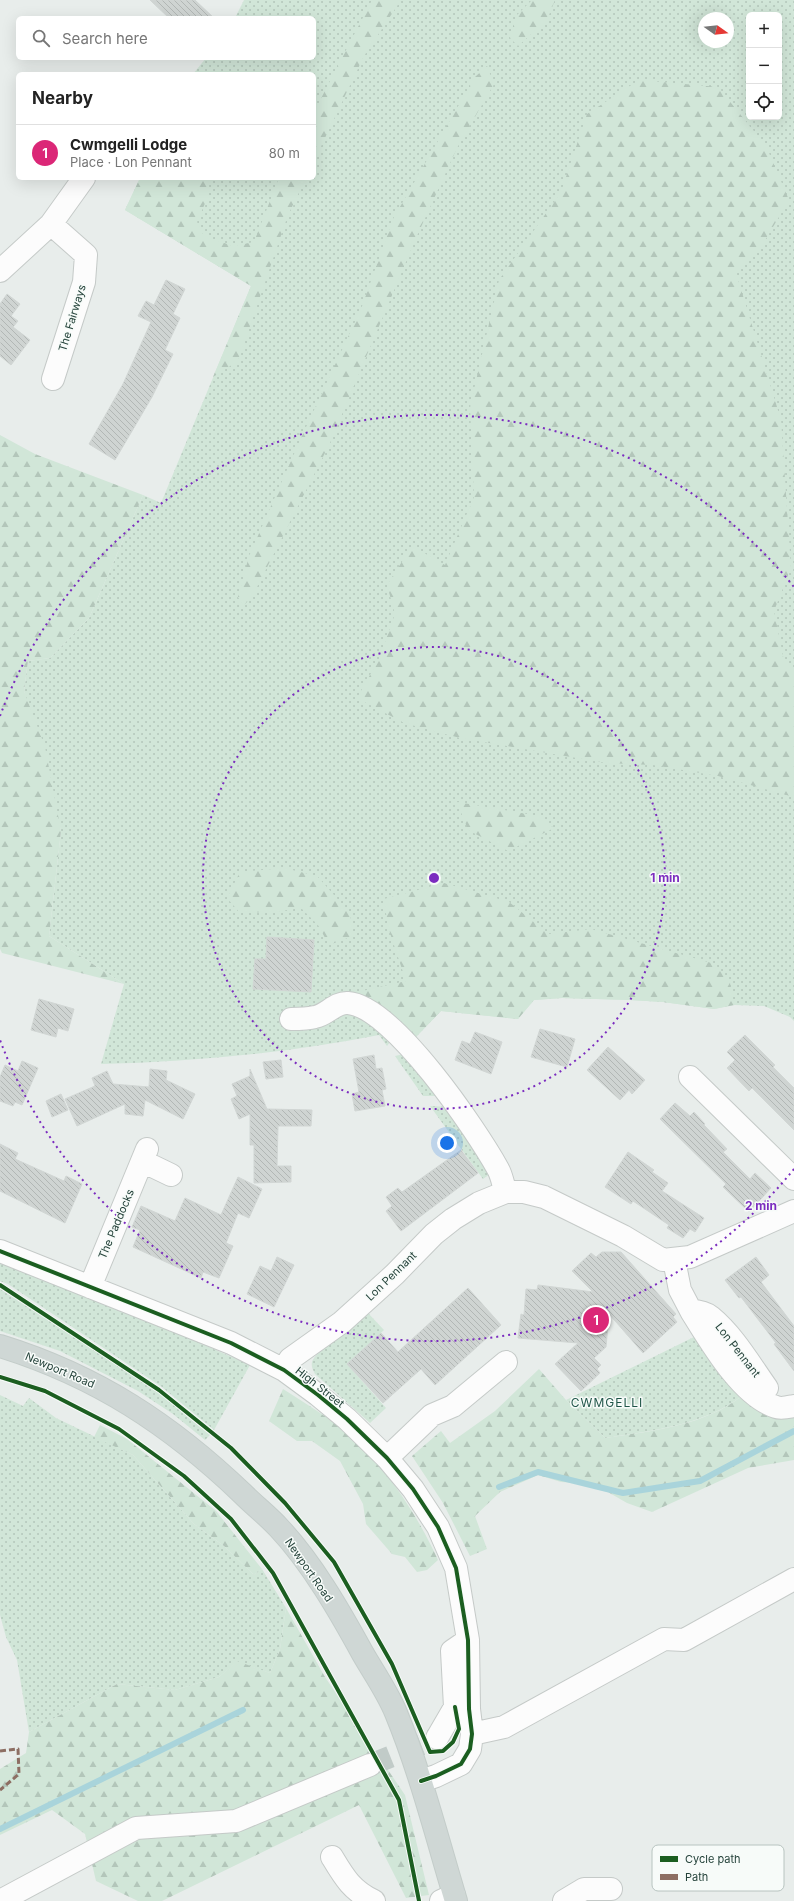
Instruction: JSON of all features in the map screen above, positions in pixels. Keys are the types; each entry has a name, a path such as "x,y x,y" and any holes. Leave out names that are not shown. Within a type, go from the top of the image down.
{"main road":[{"name":"Newport Road","path":"0,1346 53,1365 87,1380 146,1414 215,1467 279,1528 302,1556 348,1626 396,1711 421,1781 451,1899"}],"street":[{"path":"0,271 51,224 83,180"},
{"name":"The Fairways","path":"51,224 86,255 84,282 53,379"},
{"path":"291,1019 316,1017 337,1005 348,1003 367,1009 394,1030 426,1066 466,1118 499,1170 506,1192"},
{"path":"690,1077 794,1179"},
{"name":"The Paddocks","path":"90,1287 145,1155 171,1175"},
{"name":"Lon Pennant","path":"284,1370 290,1359 342,1322 395,1274 434,1234 479,1203 506,1192 524,1192 544,1197 623,1236 663,1260 674,1260 690,1257 794,1211"},
{"name":"High Street","path":"0,1251 231,1343 284,1370 318,1395 387,1458 413,1489 438,1528 456,1568 468,1640 472,1734 470,1749 461,1764 436,1776 421,1781"},
{"path":"674,1260 680,1290 691,1311 715,1349 735,1375 757,1398 777,1408 794,1406"},
{"name":"Lon Pennant","path":"691,1311 700,1312 710,1316 729,1336 767,1388"},
{"path":"387,1458 432,1415 453,1406 506,1362"},
{"path":"472,1734 504,1727 664,1639 684,1640 794,1579"},
{"path":"437,1738 455,1707 452,1651 468,1640"},
{"path":"0,1901 136,1828 236,1820 370,1765"},
{"path":"332,1858 348,1883 364,1896 374,1901"},
{"path":"564,1901 584,1889 611,1889"}],"green space":[{"path":"244,0 794,0 794,1021 790,1017 764,1006 734,1005 714,1009 663,1002 562,998 534,1000 518,1019 441,1011 414,1039 390,1042 387,1046 379,1035 310,1047 241,1056 101,1064 124,984 49,936 61,831 24,691 28,661 50,658 89,618 143,495 161,503 251,286 125,210 139,180 316,180 316,72 195,72 204,60 316,60 316,16 236,16"},
{"path":"372,0 401,0 364,56 316,157 316,108"},
{"path":"532,0 555,0 547,20 518,46 510,38 516,16"},
{"path":"487,66 494,84 457,148 416,238 330,443 252,597 243,606 238,597 249,556 301,438 361,309 393,219 475,77"},
{"path":"639,80 718,87 766,146 789,200 760,249 736,273 781,420 791,568 774,611 784,661 794,668 794,795 790,796 718,776 653,765 606,763 460,738 404,723 357,698 379,659 395,614 387,585 412,546 445,565 474,497 470,407 499,280 561,192 587,114"},
{"path":"139,180 209,180 209,194 197,222 204,236 233,246 254,242 278,180 305,180 288,215 238,361 213,377 251,286 125,210"},
{"path":"0,435 35,454 143,495 89,618 50,658 28,661 24,691 45,747 61,831 49,936 124,984 2,953 0,949"},
{"path":"457,802 539,816 554,828 508,851 468,830"},
{"path":"284,868 317,876 350,913 353,936 329,945 318,925 301,908 274,912 240,913 227,898 240,872"},
{"path":"444,883 509,902 549,934 591,929 715,964 730,983 734,1005 714,1009 663,1002 630,1000 562,998 534,1000 518,1019 441,1011 414,1039 379,1005 349,994 406,981 388,927 384,899"},
{"path":"404,1054 444,1096 423,1096 395,1056"},
{"path":"430,1106 450,1107 490,1174 483,1179"},
{"path":"0,1260 129,1312 250,1365 214,1430 162,1387 8,1284 0,1281"},
{"path":"0,1289 158,1392 210,1435 205,1440 173,1414 138,1391 60,1351 0,1331"},
{"path":"368,1313 384,1330 347,1364 386,1408 370,1423 315,1374 312,1368 312,1362 320,1351"},
{"path":"694,1337 723,1375 743,1395 712,1413 677,1425 641,1433 605,1438 566,1400"},
{"path":"539,1369 566,1400 605,1438 677,1426 712,1414 743,1395 794,1416 794,1460 748,1468 652,1512 627,1503 594,1484 561,1482 538,1475 500,1492 475,1516 487,1549 470,1556 443,1503 412,1456 441,1431 450,1443 495,1411"},
{"path":"283,1389 321,1413 344,1431 377,1463 405,1500 417,1519 438,1560 427,1570 417,1572 405,1557 392,1554 366,1524 363,1504 340,1461 312,1441 297,1441 269,1421"},
{"path":"0,1395 23,1406 29,1398 56,1418 133,1455 194,1524 224,1546 254,1575 262,1569 286,1608 280,1649 270,1673 237,1662 219,1677 175,1690 117,1684 29,1732 17,1660 6,1637 0,1615"},
{"path":"100,1425 127,1439 216,1511 262,1569 254,1575 224,1546 194,1524 133,1455 94,1437"},
{"path":"286,1608 325,1677 405,1795 429,1895 406,1898 359,1805 162,1901 138,1901 96,1881 85,1834 52,1810 0,1835 0,1769 26,1753 29,1732 117,1684 175,1690 219,1677 237,1661 270,1673 280,1649"}],"building":[{"path":"150,0 195,0 212,16 167,16"},
{"path":"166,280 185,289 173,314 180,318 165,350 173,354 152,397 115,460 89,444 123,384 151,322 138,316 146,301 154,305"},
{"path":"7,294 20,304 11,316 18,321 13,327 30,340 11,365 0,356 0,304"},
{"path":"267,937 314,940 311,992 253,989 255,959 266,959"},
{"path":"39,999 74,1009 68,1031 58,1028 56,1037 31,1030"},
{"path":"540,1029 575,1039 567,1067 531,1057"},
{"path":"475,1032 502,1042 491,1074 455,1060 462,1041 470,1044"},
{"path":"745,1035 775,1065 773,1067 794,1088 794,1130 752,1088 749,1091 727,1068 735,1060 727,1052"},
{"path":"608,1047 645,1080 632,1094 629,1090 620,1100 587,1070"},
{"path":"374,1055 376,1069 382,1068 386,1089 382,1090 385,1106 355,1111 352,1094 359,1092 353,1059"},
{"path":"281,1060 283,1077 266,1079 263,1062"},
{"path":"22,1061 38,1068 22,1105 15,1102 13,1106 0,1101 0,1077 5,1065 18,1071"},
{"path":"150,1069 167,1071 166,1080 195,1094 183,1119 145,1100 143,1116 125,1114 125,1104 77,1126 65,1099 95,1086 92,1078 107,1071 113,1084 149,1087"},
{"path":"250,1069 267,1109 312,1110 311,1126 278,1126 277,1166 291,1166 291,1182 254,1183 254,1145 250,1145 250,1114 239,1119 231,1099 237,1096 232,1084 250,1076"},
{"path":"61,1094 68,1110 52,1117 46,1101"},
{"path":"675,1103 690,1116 694,1112 727,1149 723,1152 750,1179 755,1173 771,1188 749,1212 723,1187 726,1184 660,1119"},
{"path":"0,1144 18,1153 15,1159 64,1181 66,1176 82,1184 65,1223 0,1191"},
{"path":"461,1150 478,1173 401,1231 386,1211 392,1206 386,1197 398,1188 402,1192"},
{"path":"628,1152 654,1170 652,1172 668,1183 662,1191 704,1218 695,1232 690,1229 683,1238 667,1228 669,1225 633,1201 631,1204 605,1187"},
{"path":"238,1177 262,1189 249,1218 238,1213 226,1243 233,1246 219,1278 203,1272 201,1278 133,1247 140,1230 132,1227 141,1206 175,1221 185,1198 221,1215"},
{"path":"602,1252 621,1252 676,1314 673,1317 677,1322 643,1353 609,1314 606,1347 594,1358 601,1365 597,1369 600,1373 581,1391 555,1364 578,1343 518,1338 521,1314 524,1315 526,1289 537,1290 538,1285 593,1292 572,1271 591,1253 596,1257"},
{"path":"277,1257 294,1265 274,1307 247,1294 260,1266 271,1271"},
{"path":"756,1257 769,1275 761,1282 794,1326 794,1371 774,1344 776,1343 741,1297 739,1298 725,1280"},
{"path":"468,1288 501,1325 435,1385 421,1369 383,1403 347,1364 381,1333 398,1352"}],"waterway":[{"path":"499,1487 538,1472 623,1493 700,1481 794,1431"},
{"path":"0,1829 243,1710"}],"tunnel":[{"path":"370,1765 437,1738"}],"marked path":[{"path":"0,1751 18,1749 19,1774 0,1790"}],"cycle path":[{"path":"0,1251 231,1343 284,1370 347,1419 387,1458 413,1489 438,1527 456,1568 468,1640 469,1709 472,1734 470,1749 461,1764 436,1776 421,1781"},
{"path":"0,1285 159,1390 231,1448 285,1503 334,1562 392,1664 430,1752 443,1751 453,1742 459,1729 455,1707"},
{"path":"0,1377 45,1391 119,1429 184,1476 231,1519 273,1573 399,1800 419,1901"}],"place":[{"name":"Cwmgelli Lodge","path":"596,1320"}],"district":[{"name":"CWMGELLI","path":"607,1402"}]}
